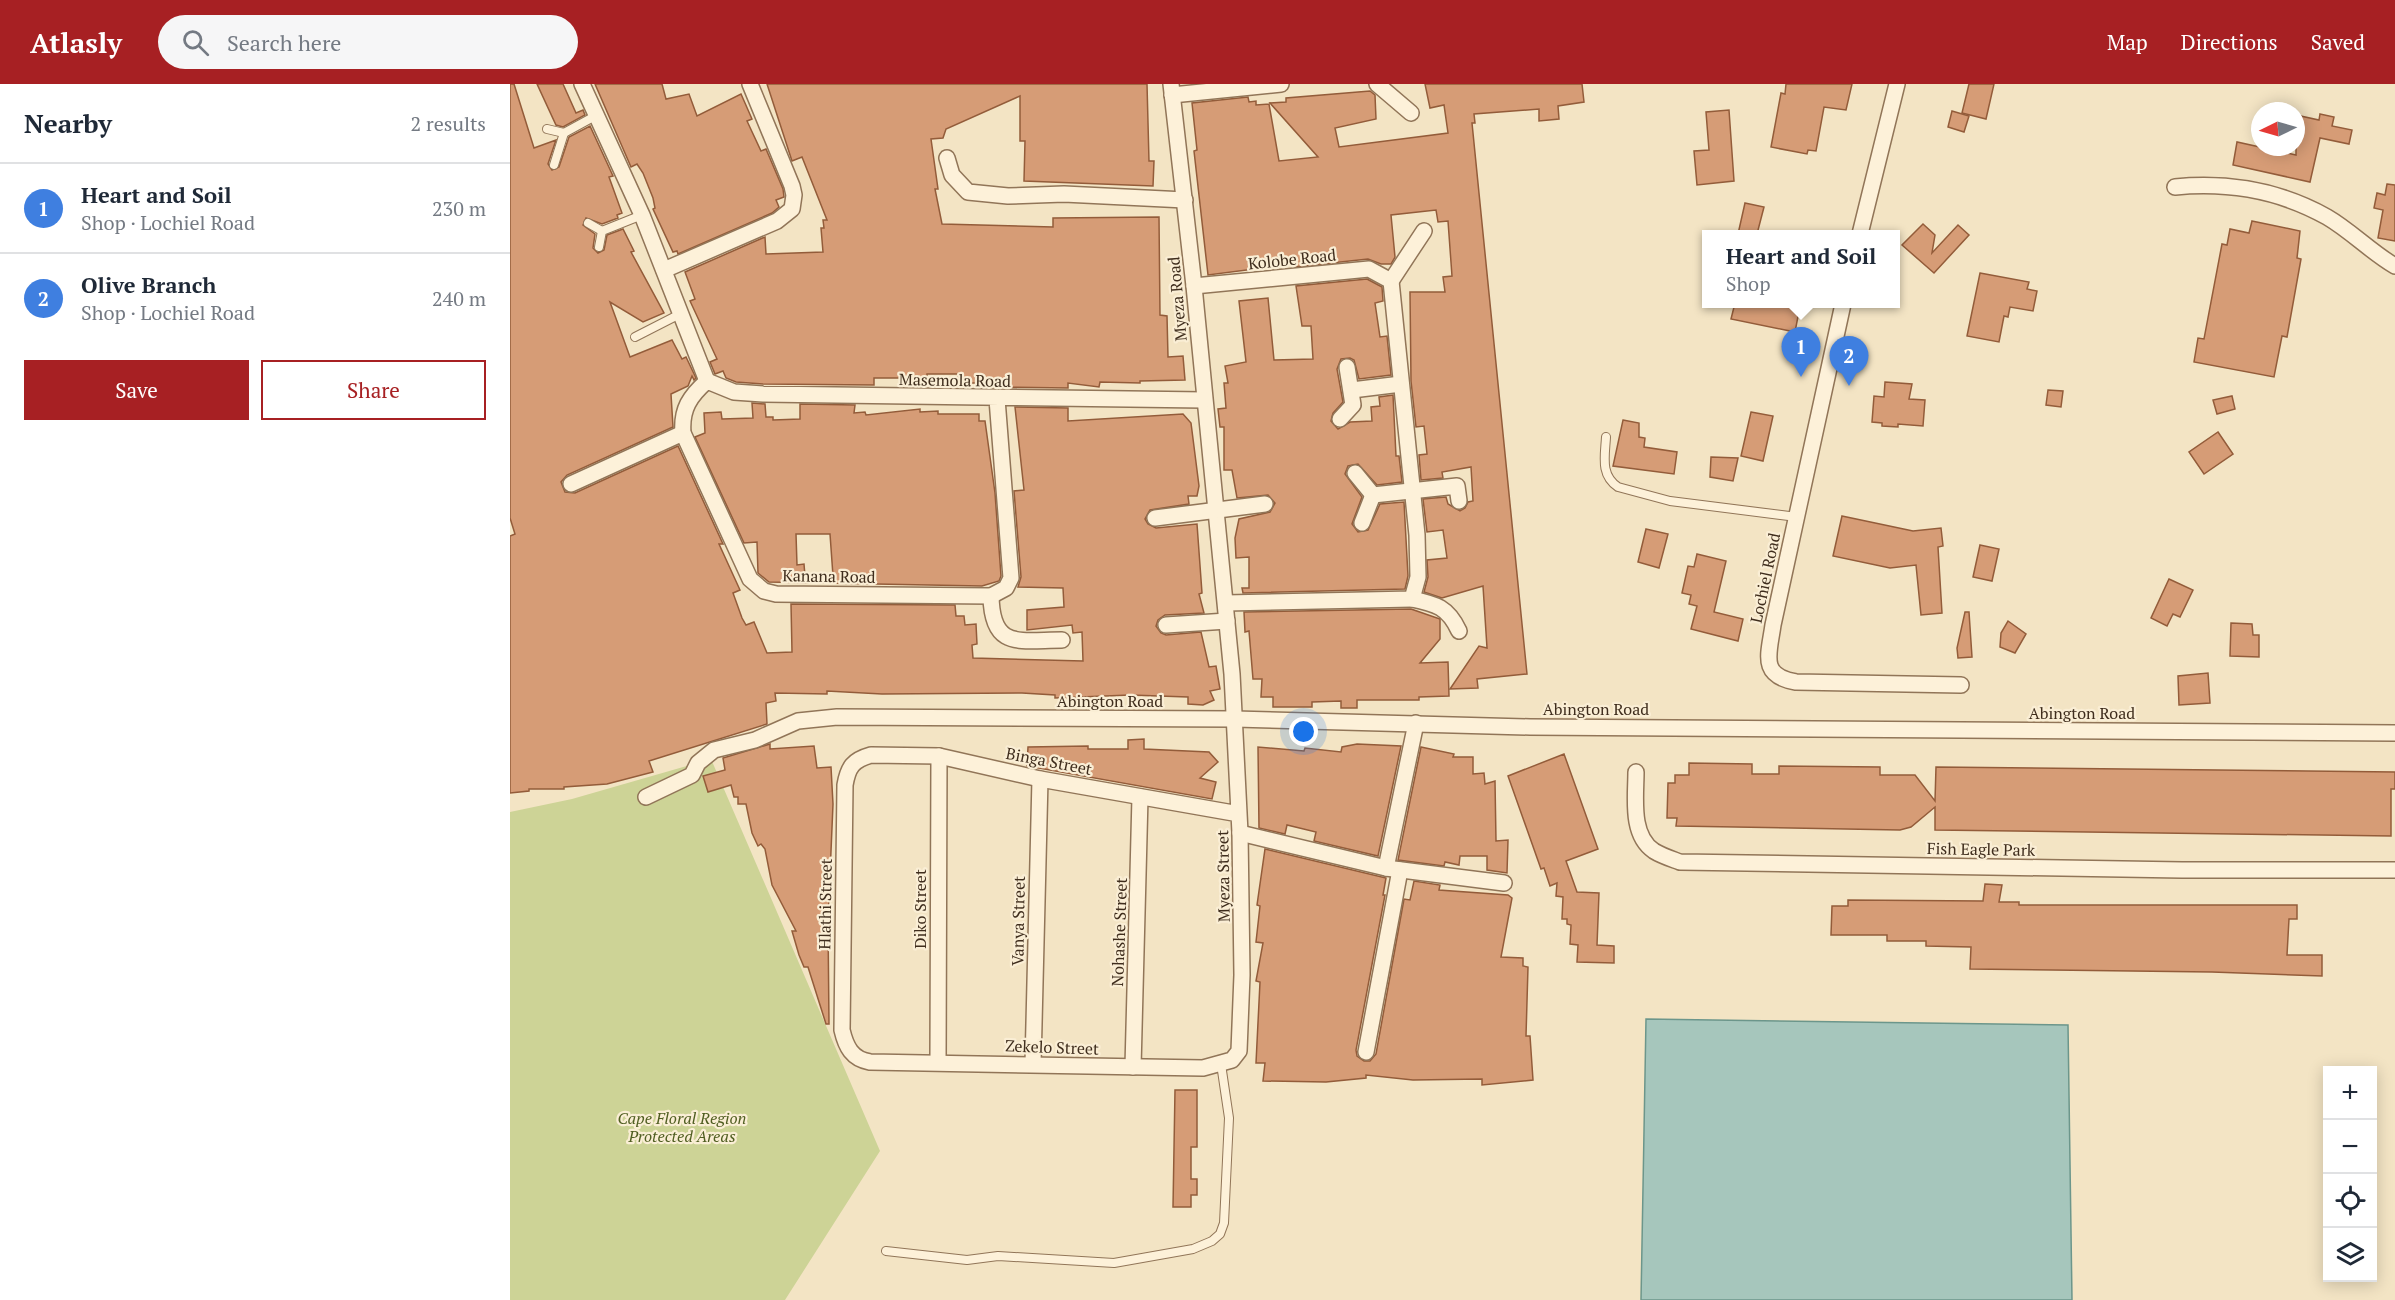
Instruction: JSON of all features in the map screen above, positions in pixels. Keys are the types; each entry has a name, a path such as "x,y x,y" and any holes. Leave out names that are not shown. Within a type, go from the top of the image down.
{"street":[{"path":"582,84 642,215 707,381"},
{"path":"664,270 777,220 792,209 794,195 792,186 750,84"},
{"path":"1172,90 1281,84"},
{"path":"1377,84 1412,113"},
{"path":"1861,230 1897,84"},
{"name":"Myeza Road","path":"1172,90 1226,603 1235,719"},
{"path":"947,158 952,175 968,192 1008,196 1064,194 1185,200"},
{"path":"2175,187 2229,185 2260,190 2290,200 2328,218 2374,254 2395,266"},
{"path":"1412,599 1418,577 1391,281 1424,231"},
{"name":"Kolobe Road","path":"1194,286 1369,269 1391,281"},
{"name":"Lochiel Road","path":"1842,308 1768,658 1774,675 1782,680 1796,682 1961,685"},
{"path":"1340,419 1353,405 1347,368"},
{"name":"Masemola Road","path":"707,381 734,392 763,394 997,399 1204,400"},
{"name":"Kanana Road","path":"707,381 694,393 684,409 682,433 750,579 764,591 776,594 991,596"},
{"path":"1352,390 1401,384"},
{"path":"997,399 1011,578 1006,588 991,596 991,616 1003,637 1012,640 1062,640"},
{"path":"571,484 682,433"},
{"path":"1355,473 1373,495"},
{"path":"1373,495 1458,488"},
{"path":"1362,523 1373,495"},
{"path":"1155,518 1265,504"},
{"path":"1226,603 1412,599 1438,604 1445,609 1458,630"},
{"path":"1166,625 1227,621"},
{"name":"Abington Road","path":"646,797 692,775 698,763 714,750 755,740 798,721 837,717 1235,719 1541,727 2395,733"},
{"name":"Myeza Street","path":"1221,1064 1232,1060 1239,1051 1241,1032 1240,833 1235,719"},
{"path":"1366,1052 1416,723"},
{"name":"Binga Street","path":"852,763 871,755 939,756 1040,779 1239,814"},
{"name":"Diko Street","path":"938,1062 939,756"},
{"name":"Hlathi Street","path":"846,1046 842,1030 845,785 852,763"},
{"name":"Fish Eagle Park","path":"1636,772 1636,814 1641,837 1653,850 1680,862 2182,870 2395,870"},
{"name":"Vanya Street","path":"1033,1064 1040,779"},
{"name":"Nohashe Street","path":"1133,1067 1140,797"},
{"path":"1240,833 1393,869 1504,883"},
{"name":"Zekelo Street","path":"846,1046 853,1055 870,1062 1203,1068 1221,1064"}],"lane":[{"path":"547,129 564,133 597,115"},
{"path":"554,165 564,133"},
{"path":"602,231 642,215"},
{"path":"588,223 602,231"},
{"path":"599,247 602,231"},
{"path":"635,337 682,313"},
{"path":"1606,437 1604,469 1611,482 1618,487 1670,501 1797,517"},
{"path":"886,1251 967,1260 998,1256 1114,1263 1193,1249 1212,1241 1220,1234 1224,1224 1229,1118 1221,1064"}],"green space":[{"name":"Cape Floral Region Protected Areas","path":"711,759 880,1151 785,1300 510,1300 510,812 572,799"}],"water":[{"path":"1646,1019 2068,1025 2072,1300 1641,1300"}],"building":[{"path":"510,84 514,84 534,148 556,140 548,164 552,170 559,167 569,137 590,126 613,176 609,177 622,213 617,215 618,218 602,224 586,218 583,225 595,234 593,248 598,253 604,250 607,235 623,229 634,251 631,252 664,313 643,322 610,302 630,357 672,340 682,359 686,357 696,378 694,380 692,376 688,386 671,394 673,427 567,475 561,482 565,492 575,493 678,446 723,544 719,544 740,590 733,593 742,618 746,625 754,622 767,653 792,652 791,604 955,605 956,616 964,616 965,625 976,624 977,644 972,645 973,658 1083,661 1082,632 1073,633 1072,625 1027,630 1027,610 1064,607 1063,588 1018,587 1021,577 1014,491 1024,490 1015,407 1068,408 1068,421 1183,414 1191,423 1199,486 1197,496 1188,496 1189,504 1150,510 1145,519 1148,524 1156,528 1197,524 1202,593 1199,594 1204,613 1165,615 1158,620 1156,626 1161,633 1166,635 1201,632 1209,667 1216,666 1220,689 1210,691 1214,700 1203,705 1188,704 1188,697 1130,695 1055,698 1055,695 1022,693 882,694 827,691 827,694 775,693 776,701 766,703 767,724 649,761 653,772 607,784 564,787 564,789 529,789 529,791 510,793 510,536 515,534 510,518"},
{"path":"537,84 563,84 576,113 583,110 585,115 563,127 556,125"},
{"path":"595,84 662,84 666,99 689,94 697,116 741,94 752,119 747,121 761,151 766,149 783,189 784,197 776,200 779,207 772,213 678,254 677,251 673,252 653,209 655,208 653,198 643,173 637,164 631,167"},
{"path":"767,84 1147,84 1149,161 1154,161 1153,186 1024,181 1025,141 1020,141 1020,96 946,129 943,138 931,139 938,189 935,189 942,224 1053,227 1053,218 1159,217 1160,315 1167,316 1168,357 1183,356 1185,380 1140,381 1140,383 1100,382 1099,387 1068,383 1068,388 988,387 987,383 959,383 958,374 927,374 927,378 921,378 920,386 904,386 903,378 874,378 874,385 763,384 736,382 726,378 723,371 715,374 710,362 717,359 690,301 695,299 685,272 765,237 766,254 823,252 821,228 824,228 823,220 827,220 802,157 792,161"},
{"path":"1425,84 1582,84 1584,102 1558,106 1559,119 1539,121 1539,109 1474,114 1475,123 1472,123 1527,674 1477,679 1478,688 1450,689 1479,646 1487,648 1483,586 1442,598 1424,592 1428,577 1427,560 1447,558 1443,530 1427,532 1423,499 1446,497 1448,504 1460,511 1468,502 1473,501 1471,467 1442,472 1443,478 1421,480 1419,455 1427,454 1424,426 1416,427 1411,381 1410,292 1445,292 1443,277 1452,276 1448,221 1438,222 1436,210 1391,215 1395,257 1391,264 1381,264 1368,259 1294,267 1293,264 1208,275 1194,151 1197,150 1192,103 1248,97 1249,102 1256,101 1256,105 1269,104 1279,161 1318,157 1270,103 1286,102 1286,98 1370,91 1375,95 1376,119 1335,128 1339,147 1448,133 1444,105 1430,108"},
{"path":"1786,84 1852,84 1846,110 1824,107 1816,151 1808,150 1807,154 1771,147 1781,93 1785,94"},
{"path":"1969,84 1994,84 1986,119 1962,113"},
{"path":"1729,110 1734,181 1697,185 1694,151 1709,150 1706,112"},
{"path":"1952,111 1969,116 1964,132 1948,127"},
{"path":"2320,114 2334,117 2332,126 2352,130 2349,144 2320,138 2310,182 2233,165 2237,142 2251,145 2251,156 2305,156 2305,117 2319,120"},
{"path":"2387,184 2395,185 2395,241 2378,238 2383,210 2374,208 2377,193 2385,195"},
{"path":"1745,203 1764,207 1758,230 1739,230"},
{"path":"2252,221 2300,231 2297,258 2301,259 2287,337 2282,336 2274,377 2194,362 2198,338 2204,339 2222,244 2227,245 2230,229 2249,233"},
{"path":"1923,224 1935,235 1932,253 1958,225 1969,235 1934,273 1902,245"},
{"path":"1980,273 2029,282 2027,289 2037,291 2033,311 2010,307 2008,317 2004,316 1999,342 1967,336"},
{"path":"1367,279 1382,287 1383,301 1375,303 1380,337 1387,336 1391,375 1359,379 1354,360 1341,359 1337,369 1343,402 1333,413 1331,421 1338,429 1350,422 1372,421 1371,407 1380,406 1379,397 1393,395 1396,456 1399,456 1402,482 1377,485 1358,464 1348,466 1345,474 1362,497 1352,524 1358,532 1368,530 1380,504 1404,502 1408,576 1405,589 1243,593 1242,588 1249,588 1249,557 1236,558 1235,538 1239,519 1270,512 1275,503 1268,495 1237,498 1232,470 1224,470 1224,427 1220,427 1218,409 1226,408 1224,383 1228,383 1225,366 1246,362 1239,301 1268,298 1274,360 1313,359 1311,326 1302,326 1296,286"},
{"path":"1734,308 1800,308 1795,332 1731,319"},
{"path":"1885,382 1912,384 1909,399 1925,400 1923,426 1898,424 1898,427 1882,426 1882,423 1872,422 1874,396 1884,397"},
{"path":"2048,390 2063,391 2061,407 2046,405"},
{"path":"2232,396 2235,409 2217,414 2213,400"},
{"path":"752,403 765,404 766,417 773,417 773,420 800,419 800,404 855,405 854,413 865,412 866,415 920,409 920,412 938,411 938,414 979,414 979,421 985,421 995,493 1001,576 999,581 982,586 769,582 758,573 757,542 744,543 695,437 705,433 704,413 721,412 722,419 753,418","holes":["796,534 830,534 833,576 805,576 804,564 797,565"]},
{"path":"1751,412 1773,416 1763,461 1741,456"},
{"path":"1623,420 1639,423 1639,437 1645,438 1644,447 1677,452 1674,474 1613,466"},
{"path":"2218,432 2233,454 2204,474 2189,452"},
{"path":"1711,457 1738,458 1733,481 1710,477"},
{"path":"1842,516 1913,531 1941,528 1943,546 1938,547 1942,613 1921,615 1916,565 1890,568 1833,556"},
{"path":"1646,529 1668,534 1659,568 1638,562"},
{"path":"1980,545 1999,549 1992,581 1973,577"},
{"path":"1697,554 1726,561 1714,612 1743,619 1738,641 1691,629 1697,606 1689,604 1691,595 1682,593 1688,566 1694,567"},
{"path":"2169,579 2193,590 2180,617 2173,614 2167,626 2151,618"},
{"path":"1411,609 1440,619 1440,639 1420,663 1448,662 1449,696 1419,697 1419,700 1357,700 1357,708 1341,708 1341,701 1312,702 1312,707 1273,707 1273,697 1261,697 1262,679 1253,679 1249,631 1245,632 1244,612"},
{"path":"1965,612 1969,612 1972,657 1958,658 1957,648"},
{"path":"2008,621 2026,634 2015,653 2000,647 2001,633"},
{"path":"2231,623 2252,624 2253,635 2259,635 2259,657 2230,656"},
{"path":"2208,673 2210,703 2179,705 2178,676"},
{"path":"1144,739 1144,749 1209,752 1218,762 1200,778 1216,782 1212,799 1027,766 1028,747 1088,746 1088,749 1128,749 1128,740"},
{"path":"770,744 770,749 814,746 817,768 831,767 833,804 828,922 829,1024 826,1024 808,967 804,967 799,955 792,931 796,931 772,885 765,849 761,844 758,846 752,833 746,804 738,804 738,797 734,797 731,785 708,792 703,776 725,770 723,758"},
{"path":"1357,744 1401,746 1378,856 1314,841 1316,832 1287,825 1285,834 1259,828 1258,747 1304,751 1305,748 1341,752 1342,747"},
{"path":"1421,747 1454,754 1453,757 1473,757 1473,774 1484,773 1485,784 1495,781 1496,841 1508,840 1507,873 1487,870 1487,856 1460,856 1459,865 1445,862 1444,866 1398,860"},
{"path":"1564,754 1598,849 1566,861 1577,892 1599,893 1597,945 1614,946 1614,963 1577,962 1578,945 1570,944 1571,925 1567,924 1567,919 1562,919 1563,897 1556,896 1557,883 1550,886 1544,868 1541,869 1508,776"},
{"path":"1689,763 1752,764 1752,774 1779,774 1779,766 1880,767 1880,775 1915,775 1935,801 1936,767 2395,772 2395,789 2391,789 2391,836 1935,830 1935,807 1911,827 1900,830 1676,826 1677,818 1667,818 1668,783 1675,783 1675,775 1689,775"},
{"path":"1265,849 1386,878 1383,895 1385,895 1356,1050 1357,1056 1364,1061 1370,1061 1376,1054 1404,899 1410,900 1414,881 1440,885 1439,890 1508,895 1512,898 1501,957 1523,958 1523,966 1528,967 1526,1036 1530,1036 1533,1080 1482,1085 1482,1079 1413,1080 1366,1075 1366,1078 1326,1082 1263,1081 1265,1063 1256,1063 1260,982 1256,981 1263,943 1256,942 1260,906 1257,905"},
{"path":"1985,884 2002,885 1999,902 2019,902 2019,905 2297,905 2297,919 2289,919 2287,955 2322,955 2322,976 2212,972 1970,969 1971,947 1926,946 1926,941 1887,941 1887,935 1831,935 1832,906 1848,906 1848,900 1983,901"},
{"path":"1175,1090 1197,1090 1197,1147 1191,1147 1191,1179 1197,1179 1197,1195 1191,1195 1191,1207 1173,1207"}],"place":[{"name":"Heart and Soil","path":"1801,377"},
{"name":"Olive Branch","path":"1849,386"}]}
